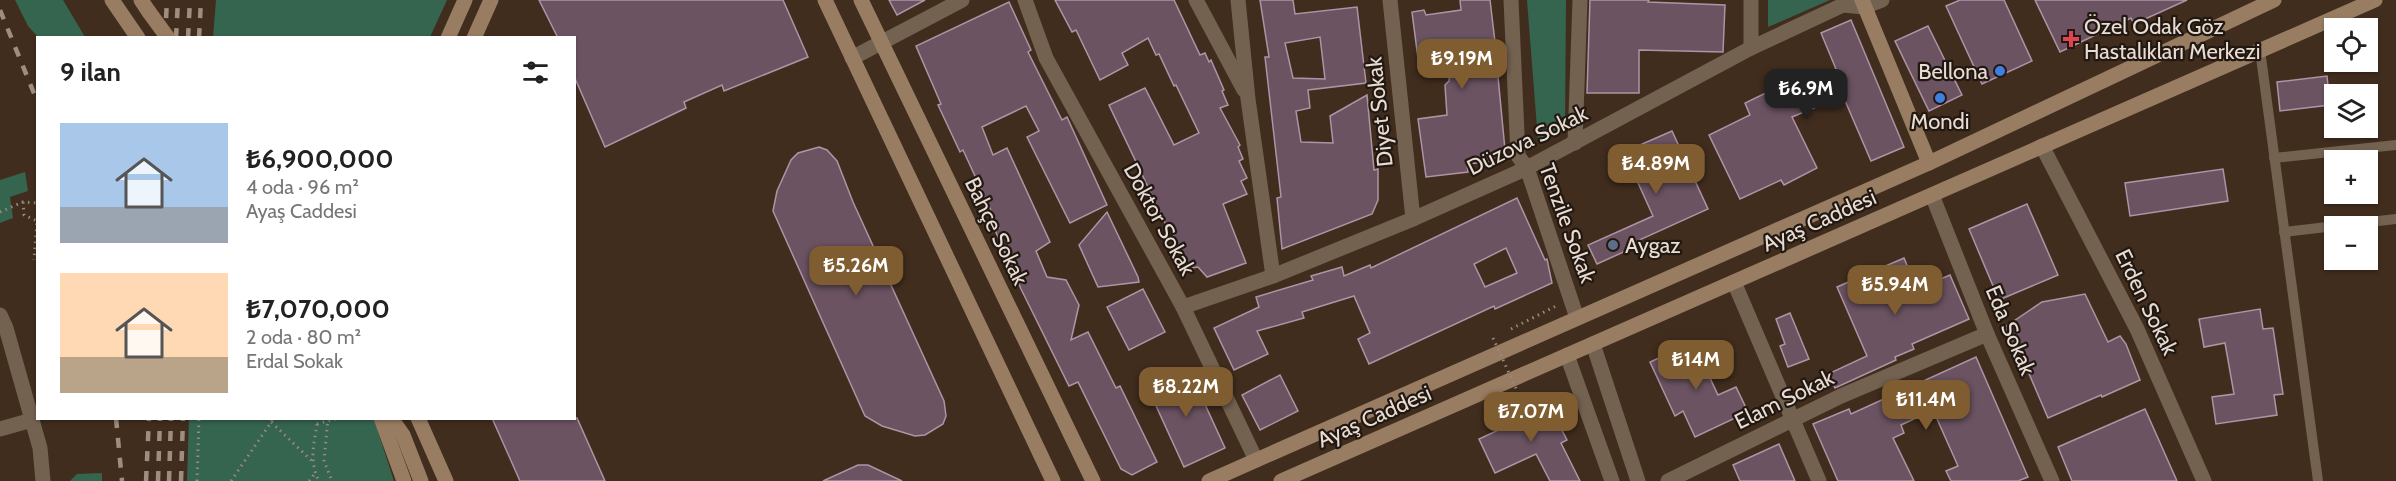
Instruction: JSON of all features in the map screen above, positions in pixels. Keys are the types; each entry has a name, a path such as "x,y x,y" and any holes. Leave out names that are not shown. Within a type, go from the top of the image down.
{"main road":[{"path":"111,0 137,36"},
{"path":"449,36 465,0"},
{"path":"475,36 491,0"},
{"path":"825,0 1053,481"},
{"name":"Bahçe Sokak","path":"861,0 1093,481"},
{"name":"Ayaş Caddesi","path":"1209,481 1929,163 2274,0"},
{"name":"Ayaş Caddesi","path":"1281,481 2375,0"},
{"path":"1863,4 1929,163"},
{"path":"145,6 167,36"},
{"path":"382,420 404,481"},
{"path":"392,420 403,435 422,481"},
{"path":"419,420 446,481"}],"street":[{"path":"852,58 962,0"},
{"name":"Doktor Sokak","path":"1024,0 1046,58 1183,307 1256,460"},
{"path":"1196,0 1248,99"},
{"path":"1238,0 1248,99 1273,276"},
{"name":"Diyet Sokak","path":"1390,0 1413,219"},
{"name":"Tenzile Sokak","path":"1511,0 1518,156 1527,168 1577,318"},
{"path":"1575,143 1580,0"},
{"path":"1750,48 1751,0"},
{"name":"Düzova Sokak","path":"1183,307 1273,276 1413,219 1527,168 1750,48 1843,5 1882,0"},
{"name":"Erden Sokak","path":"2043,146 2137,329 2204,481"},
{"name":"Eda Sokak","path":"1932,195 1987,334 2052,481"},
{"path":"1734,282 1819,481"},
{"path":"2,324 40,448 43,481"},
{"name":"Elam Sokak","path":"1668,481 1841,396 1987,334"},
{"path":"1593,344 1638,481"},
{"path":"1568,355 1612,481"},
{"path":"0,429 32,420"}],"lane":[{"path":"2260,51 2318,481"},
{"path":"2274,158 2396,146"},
{"path":"2284,232 2396,219"}],"path":[{"path":"23,202 24,215 36,221"},
{"path":"0,212 23,202 36,203"},
{"path":"34,260 36,234"},
{"path":"1519,395 1493,338 1571,298"},
{"path":"197,481 199,420"},
{"path":"269,420 313,462"},
{"path":"231,481 273,420"},
{"path":"318,420 312,448 313,462 319,481"},
{"path":"317,424 328,420 324,461 332,481"},
{"path":"309,481 316,472"}],"green space":[{"path":"15,0 63,0 84,36 37,36 28,26"},
{"path":"216,0 447,0 430,36 213,36"},
{"path":"1527,0 1566,0 1565,132 1538,141"},
{"path":"1768,0 1830,0 1768,27"},
{"path":"25,172 28,191 10,197 13,218 0,223 0,180"},
{"path":"189,420 374,420 394,481 187,481"},
{"path":"102,473 102,481 70,481 77,474"}],"building":[{"path":"539,0 783,0 808,57 724,91 722,85 684,102 686,108 605,147 576,81 576,36 557,36"},
{"path":"889,0 925,0 897,15"},
{"path":"1055,0 1174,0 1200,55 1205,53 1209,62 1211,60 1228,105 1220,108 1240,145 1238,147 1243,159 1239,161 1247,178 1241,181 1247,194 1223,204 1246,263 1207,277 1198,267 1186,269 1170,226 1167,227 1109,105 1145,88 1174,145 1199,133 1176,85 1174,86 1159,54 1156,55 1148,38 1122,53 1128,65 1100,80 1076,30 1072,32"},
{"path":"1260,0 1293,0 1295,14 1357,7 1366,83 1308,90 1310,108 1296,111 1301,142 1333,143 1330,116 1367,95 1374,170 1378,169 1378,200 1372,214 1282,249 1277,198 1281,197 1265,57 1269,57","holes":["1320,37 1325,79 1293,78 1285,43"]},
{"path":"1460,0 1490,0 1495,42 1487,44 1498,77 1506,160 1467,164 1468,172 1426,177 1418,119 1447,115 1445,85 1449,81 1452,56 1419,66 1412,12 1424,10 1426,15 1461,10"},
{"path":"1590,0 1649,0 1648,2 1725,5 1723,52 1639,50 1639,93 1587,93"},
{"path":"1960,0 2004,0 2032,61 1982,84 1946,6"},
{"name":"Özel Odak Göz Hastalıkları Merkezi","path":"2035,0 2187,0 2134,24 2131,18 2060,52"},
{"path":"1009,2 1031,50 1028,52 1062,120 1067,117 1107,205 1070,223 1027,137 1039,131 1026,106 982,127 993,155 1007,148 1050,242 1036,251 1047,277 1066,280 1079,305 1071,340 1088,332 1116,388 1120,386 1157,462 1132,475 1121,469 1078,382 1069,386 1021,289 995,230 999,228 963,150 960,152 938,105 941,104 916,46"},
{"path":"1851,20 1904,147 1871,161 1843,96 1792,117 1817,168 1784,185 1781,180 1740,199 1709,135 1750,115 1745,103 1778,87 1780,93 1836,69 1821,33"},
{"path":"1928,26 1962,95 1929,111 1895,41"},
{"path":"2327,76 2328,84 2324,84 2324,106 2280,111 2277,82"},
{"path":"1672,131 1708,209 1637,241 1639,245 1597,264 1588,245 1653,216 1624,152"},
{"path":"819,147 827,150 837,161 853,202 944,401 946,416 943,424 925,435 915,436 882,426 865,416 773,211 777,191 791,160 798,153"},
{"path":"2223,169 2228,201 2130,216 2125,183"},
{"path":"1517,198 1545,260 1547,259 1552,283 1495,309 1494,306 1369,364 1358,339 1370,333 1354,296 1302,312 1304,318 1257,331 1268,354 1234,370 1214,328 1259,307 1256,297 1313,280 1311,276 1342,267 1344,276 1370,265 1371,268","holes":["1506,248 1517,273 1485,287 1474,264"]},
{"path":"2027,204 2058,275 1999,300 1969,229"},
{"path":"1107,212 1139,282 1098,287 1079,245"},
{"path":"1904,258 1917,289 1950,275 1969,319 1912,344 1914,349 1895,357 1896,360 1835,388 1828,374 1867,356 1837,287"},
{"path":"1143,289 1165,332 1129,350 1107,307"},
{"path":"2085,294 2108,342 2120,336 2126,344 2140,380 2048,418 2021,355 2015,357 2005,327 2042,302"},
{"path":"2260,309 2263,329 2273,328 2283,394 2274,395 2277,415 2216,424 2212,397 2234,394 2225,343 2204,347 2199,319"},
{"path":"1790,313 1809,359 1788,367 1780,346 1785,344 1776,319"},
{"path":"1693,342 1718,395 1736,387 1748,412 1695,437 1683,411 1675,416 1650,362"},
{"path":"1976,357 2028,477 2018,481 1951,481 1946,471 1958,466 1933,410 1901,425 1904,433 1893,438 1914,481 1838,481 1813,424 1849,409 1851,414"},
{"path":"1184,369 1188,378 1192,376 1225,448 1184,467 1147,386"},
{"path":"1280,375 1298,411 1260,430 1242,395"},
{"path":"1544,396 1567,440 1561,443 1580,481 1550,481 1536,454 1495,473 1479,439 1520,420 1515,410"},
{"path":"2145,409 2177,481 2072,481 2058,447"},
{"path":"577,418 605,481 520,481 493,420 576,420"},
{"path":"1779,444 1795,481 1740,481 1733,465"},
{"path":"858,465 868,465 902,481 823,481"}],"railway":[{"path":"165,36 167,0"},
{"path":"176,36 178,0"},
{"path":"188,36 190,0"},
{"path":"199,36 201,0"},
{"path":"0,10 36,98"},
{"path":"116,420 122,481"},
{"path":"146,481 149,420"},
{"path":"158,481 160,420"},
{"path":"169,481 171,420"},
{"path":"181,481 183,420"}],"place":[{"name":"Özel Odak Göz Hastalıkları Merkezi","path":"2071,39"},
{"name":"Bellona","path":"2000,71"},
{"name":"Mondi","path":"1940,98"},
{"name":"Aygaz","path":"1613,245"}]}
